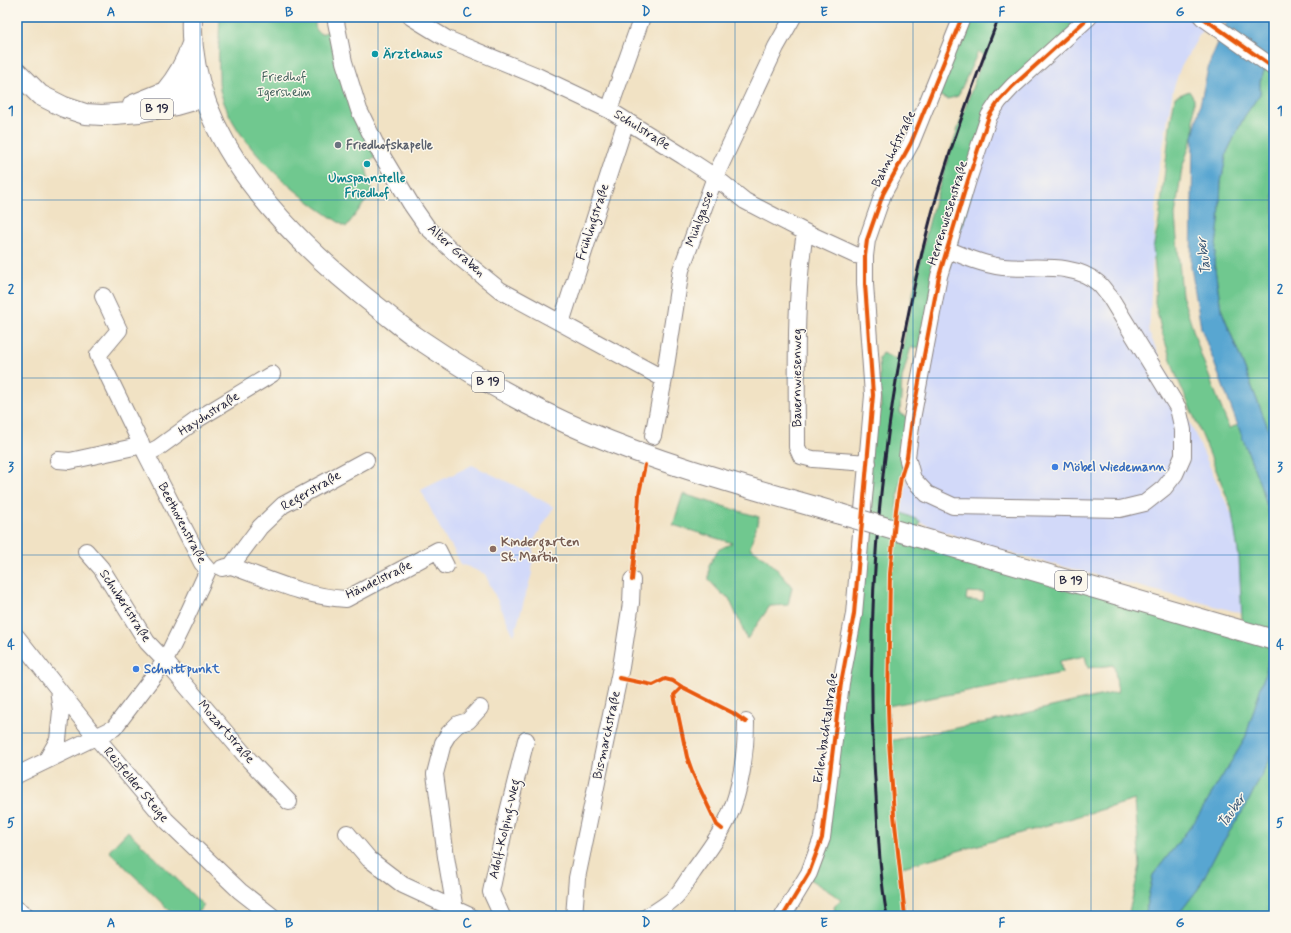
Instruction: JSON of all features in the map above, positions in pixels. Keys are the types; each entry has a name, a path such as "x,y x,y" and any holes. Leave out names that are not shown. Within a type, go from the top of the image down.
{"main road":[{"path":"192,17 192,44 202,90"},
{"path":"165,92 181,70 192,44"},
{"name":"B 19","path":"17,72 40,95 64,107 85,114 140,112 176,105 202,90"},
{"name":"B 19","path":"109,114 165,92 202,90"},
{"name":"B 19","path":"202,90 213,120 228,148 248,178 272,208 324,262 357,291 417,338 500,389 556,417 633,450 715,478 1274,640"}],"street":[{"name":"Alter Graben","path":"335,17 344,62 359,110 392,174 427,227 458,256 500,290 664,379"},
{"name":"Schulstraße","path":"411,17 447,39 535,75 609,110 715,177 745,201 805,232 855,255 865,256"},
{"path":"609,110 642,17"},
{"name":"Mühlgasse","path":"653,436 664,379 681,270 715,177 776,47 793,17"},
{"name":"Bahnhofstraße","path":"868,463 873,395 865,256 867,240 882,194 911,143 962,17"},
{"name":"Herrenwiesenstraße","path":"948,250 967,258 1003,267 1064,268 1076,271 1098,283 1110,297 1178,408 1183,430 1183,456 1175,474 1164,488 1145,504 1120,509 954,506 927,494 913,479 907,457 908,443 938,284 977,150 989,116 999,101 1013,86 1089,17"},
{"path":"1207,21 1274,68"},
{"name":"Frühlingstraße","path":"561,323 626,120"},
{"name":"Bauernwiesenweg","path":"805,232 801,260 797,318 797,447 801,456 813,459 868,463"},
{"name":"Beethovenstraße","path":"17,775 114,728 165,661 208,570 202,563 143,449 98,354 119,330 103,296"},
{"name":"Haydnstraße","path":"58,460 70,461 134,447 143,449 158,448 198,419 272,374"},
{"name":"Regerstraße","path":"231,566 260,527 283,505 366,460"},
{"name":"Erlenbachtalstraße","path":"783,916 809,873 822,838 841,683 854,614 868,463"},
{"name":"Händelstraße","path":"231,566 305,592 330,598 346,599 438,550 446,566"},
{"name":"Schubertstraße","path":"86,551 101,568 147,642 165,661"},
{"path":"208,570 231,566"},
{"name":"Bismarckstraße","path":"574,916 577,878 621,667 631,603 632,580"},
{"name":"Reisfelder Steige","path":"17,637 96,737 166,820 240,891 272,916"},
{"name":"Mozartstraße","path":"165,661 250,761 289,802"},
{"path":"46,761 58,740 61,711 58,688"},
{"path":"462,913 446,857 435,774 443,743 449,733 458,724 468,721 480,708"},
{"path":"648,916 677,896 716,840 729,818 740,777 746,722"},
{"name":"Adolf-Kolping-Weg","path":"502,916 491,892 508,812 526,740"},
{"path":"347,833 369,859 403,885 462,913"},
{"path":"17,909 27,916"}],"shaded area":[{"path":"1099,17 1191,17 1204,27 1180,69 1173,90 1157,180 1149,333 1240,533 1249,615 981,545 900,515 944,282 987,137 1004,104"},
{"name":"Kindergarten St. Martin","path":"472,465 512,484 554,507 534,540 532,573 514,636 485,574 464,565 462,566 451,545 446,540 421,490"}],"green space":[{"name":"Friedhof Igersheim","path":"220,17 315,17 316,29 321,34 337,28 375,158 365,163 372,193 346,227 308,201 271,169 239,131 228,111 220,88"},
{"path":"962,17 1064,17 1081,24 999,101 925,348 911,347 902,378 900,414 912,419 907,457 901,477 896,510 920,521 918,536 1223,625 1239,641 1242,619 1239,557 1231,507 1176,375 1161,329 1155,303 1156,278 1153,248 1159,222 1170,126 1175,97 1189,91 1194,99 1194,133 1182,168 1175,216 1182,295 1201,355 1229,428 1238,425 1263,492 1274,532 1274,645 1245,739 1195,821 1153,875 1144,916 1128,916 1140,866 1135,800 899,868 905,916 836,916 834,907 841,899 806,877 822,838 871,430 881,409 879,358 882,353 900,361 914,286 932,211 956,133 984,55 978,52 958,96 948,99 931,93","holes":["967,592 984,593 983,601 966,600","1085,656 1088,668 1114,665 1118,692 992,721 889,741 888,706 1062,673 1060,661"]},
{"path":"1274,47 1274,443 1221,308 1214,262 1219,222 1221,182 1227,152 1244,117 1260,94 1260,81"},
{"path":"683,494 759,517 750,548 768,560 792,587 788,605 770,606 747,639 729,598 721,593 709,580 709,565 718,550 732,543 673,525"},
{"path":"1274,750 1274,916 1177,916 1198,889 1219,848 1246,806"},
{"path":"128,831 204,906 194,916 175,916 109,851"}],"water":[{"name":"Tauber","path":"1229,17 1274,17 1274,47 1260,81 1260,94 1244,117 1227,152 1221,182 1219,222 1214,262 1221,309 1274,443 1274,532 1263,492 1201,328 1191,267 1193,137 1209,64"},
{"name":"Tauber","path":"1274,644 1274,750 1246,806 1219,848 1198,889 1177,916 1144,916 1153,875 1195,821 1245,739"}],"railway":[{"path":"887,916 880,865 872,708 872,637 875,565 881,493 901,351 915,282 932,213 963,114 999,17"}],"cycle path":[{"path":"783,916 809,873 822,838 841,683 854,614 873,395 865,284 865,256 867,240 883,194 911,143 962,17"},
{"path":"905,916 894,815 889,741 888,706 890,574 896,510 901,477 907,457 912,419 939,276 989,116 999,101 1013,86 1089,17"},
{"path":"1202,17 1274,68"},
{"path":"632,580 639,494 645,465"},
{"path":"619,678 653,685 665,679 673,681 733,713 746,722"},
{"path":"682,687 674,695 687,757 693,774 717,825 722,829"}],"place":[{"name":"Ärztehaus","path":"375,54"},
{"name":"Friedhofskapelle","path":"338,145"},
{"name":"Umspannstelle Friedhof","path":"367,164"},
{"name":"Möbel Wiedemann","path":"1055,467"},
{"name":"Kindergarten St. Martin","path":"493,549"},
{"name":"Schnittpunkt","path":"136,669"}]}
